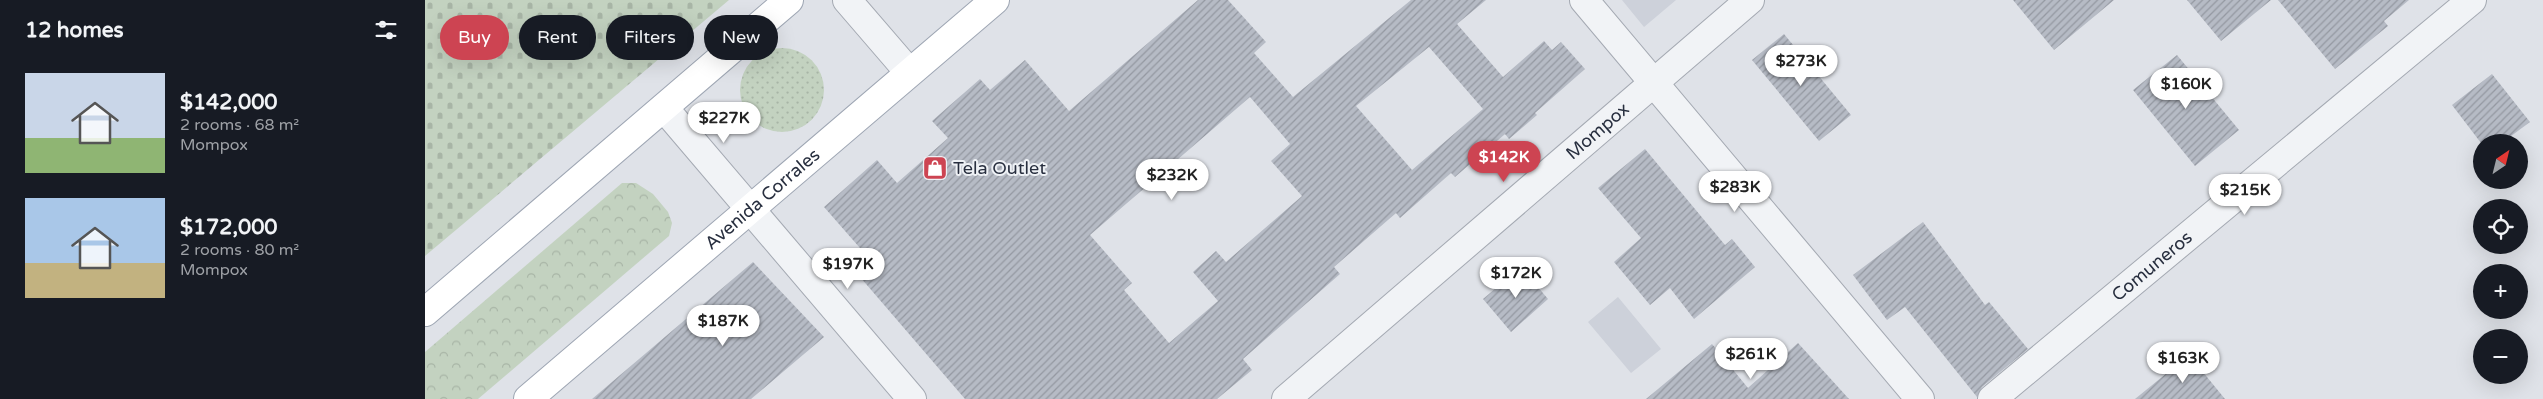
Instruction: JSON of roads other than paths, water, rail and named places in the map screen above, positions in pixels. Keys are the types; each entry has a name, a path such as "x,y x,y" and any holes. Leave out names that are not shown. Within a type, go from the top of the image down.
{"main road":[{"path":"425,312 789,0"},
{"name":"Avenida Corrales","path":"529,399 995,0"}],"street":[{"path":"847,0 909,72"},
{"path":"1584,0 1920,399"},
{"name":"Mompox","path":"1286,399 1750,0"},
{"name":"Comuneros","path":"1992,399 2472,0"},
{"path":"664,108 751,208 899,396"}],"place":[{"name":"Tela Outlet","path":"935,168"}]}
